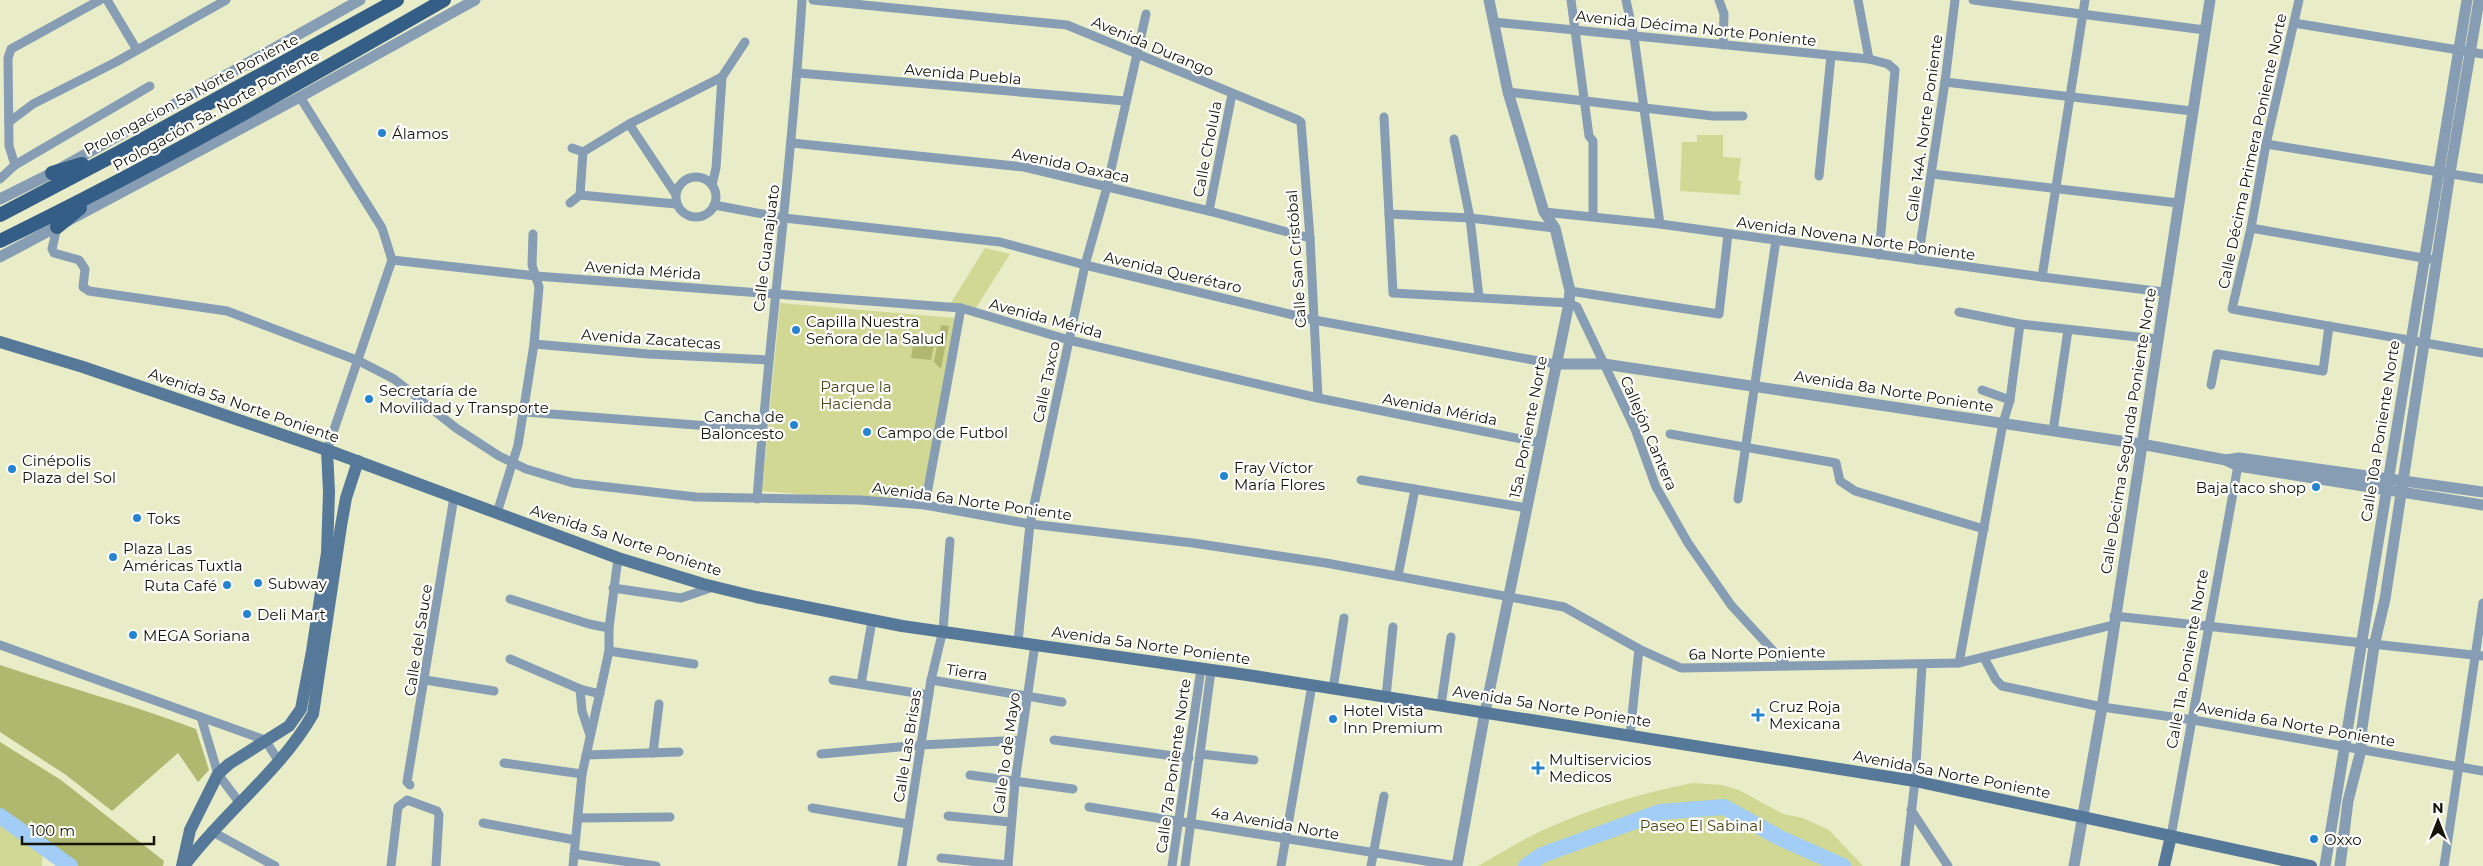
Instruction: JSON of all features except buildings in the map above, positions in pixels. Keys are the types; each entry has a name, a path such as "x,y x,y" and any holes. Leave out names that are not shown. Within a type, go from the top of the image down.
{"main road":[{"name":"Prolongacion 5a Norte Poniente","path":"0,215 118,153 397,0"},
{"name":"Prologación 5a. Norte Poniente","path":"0,241 96,194 255,108 444,0"},
{"path":"52,173 118,153"},
{"path":"57,227 96,194"},
{"name":"Avenida 5a Norte Poniente","path":"0,340 358,461 618,558 713,587 808,609 872,621 1441,705 1915,781 2311,866"},
{"path":"183,866 190,830 218,774 229,764 289,726 301,709 312,651 326,553 328,492 326,450"},
{"path":"183,866 211,831 298,740 312,714 343,517 358,461"},
{"name":"Calle 11a. Poniente Norte","path":"2164,866 2171,836"}],"street":[{"path":"15,165 9,146 8,58 12,49 100,0"},
{"path":"107,0 137,50"},
{"path":"9,122 33,104 137,50 226,0"},
{"path":"0,199 52,173 360,0"},
{"path":"0,258 475,0"},
{"name":"Calle Guanajuato","path":"757,500 767,360 792,143 802,0"},
{"name":"Avenida Durango","path":"813,0 1067,25 1298,120"},
{"name":"15a. Poniente Norte","path":"1457,866 1485,712 1541,444 1569,297 1555,228 1544,212 1508,92 1488,0"},
{"path":"1571,0 1589,136 1594,141 1593,215"},
{"path":"1626,0 1634,37 1642,108 1660,224"},
{"path":"1719,0 1724,14 1723,45"},
{"path":"1858,0 1869,58"},
{"name":"Calle 14A. Norte Poniente","path":"1918,260 1932,174 1955,0"},
{"path":"1973,0 2205,30"},
{"path":"2042,277 2085,0"},
{"name":"Calle Décima Segunda Poniente Norte","path":"2074,866 2102,707 2156,339 2210,0"},
{"name":"Calle Décima Primera Poniente Norte","path":"2299,0 2266,144 2251,228 2232,309 2329,326"},
{"name":"Calle 10a Poniente Norte","path":"2325,866 2425,258 2457,50 2467,0"},
{"name":"Calle 10a Poniente Norte","path":"2340,866 2348,801 2361,750 2362,728 2374,646 2383,607 2478,0"},
{"name":"Calle Taxco","path":"1018,642 1030,524 1085,265 1107,187 1146,14"},
{"name":"Avenida Décima Norte Poniente","path":"1493,22 1831,56 1869,58 1894,68 1878,255"},
{"path":"2294,23 2483,54"},
{"path":"712,185 716,168 722,77 745,42"},
{"path":"1819,176 1831,56"},
{"name":"Avenida Puebla","path":"798,73 1125,101"},
{"path":"582,152 629,124 722,77"},
{"path":"1945,82 2192,111"},
{"path":"0,179 11,171 15,165 150,86"},
{"path":"1508,92 1713,116 1743,116"},
{"path":"305,94 311,113 382,228 392,260 359,360 326,450"},
{"name":"Calle Cholula","path":"1209,211 1232,94"},
{"path":"1384,117 1393,293 1479,297 1569,297 1719,314 1728,234"},
{"name":"Calle San Cristóbal","path":"1298,120 1300,122 1310,238 1318,398"},
{"path":"629,124 675,193 676,204"},
{"path":"1454,139 1470,218 1479,297"},
{"name":"Avenida Oaxaca","path":"792,143 1024,167 1209,211 1310,238"},
{"path":"2266,144 2483,179"},
{"path":"572,148 582,152"},
{"path":"580,195 582,152"},
{"path":"1932,174 2178,203"},
{"path":"570,203 580,195 676,204 686,214 696,217 707,214 714,205 716,194 712,185 702,178 690,178 677,188 675,193"},
{"name":"Avenida Querétaro","path":"714,205 784,218 1000,242 1085,265 1314,320 1555,364"},
{"name":"Avenida Novena Norte Poniente","path":"1544,212 1593,215 1878,255 2164,292"},
{"path":"1390,214 1470,218 1555,228"},
{"name":"Avenida 6a Norte Poniente","path":"57,227 52,249 54,253 79,260 85,269 83,287 89,290 226,311 359,360 394,379 456,428 512,463 574,483 696,497 757,500 860,500 925,505 1030,524 1193,543 1398,576"},
{"path":"2251,228 2437,260"},
{"path":"496,513 512,463 525,412 539,287 532,265 533,234"},
{"path":"1738,499 1776,240"},
{"name":"Avenida Mérida","path":"392,260 536,276 961,308 1070,340 1318,398 1541,444"},
{"name":"Callejón Cantera","path":"1569,297 1582,312 1634,429 1656,487 1688,543 1730,604 1786,665"},
{"path":"925,505 961,308"},
{"path":"1959,312 2020,324 2156,339"},
{"path":"1959,663 2003,423 2010,400 2020,324"},
{"path":"2211,385 2217,354 2324,371 2329,326 2483,353"},
{"path":"2053,431 2068,330"},
{"name":"Avenida Zacatecas","path":"534,344 648,354 767,360"},
{"name":"Avenida 8a Norte Poniente","path":"1555,364 1604,364 1754,385 2141,444 2386,490 2483,505"},
{"path":"1982,390 2010,400"},
{"path":"525,412 762,430"},
{"path":"1670,434 1836,463 1840,481 1855,491 1984,529"},
{"name":"Avenida 8a Norte Poniente","path":"2239,462 2388,478 2483,492"},
{"name":"Calle 11a. Poniente Norte","path":"2171,836 2239,462"},
{"path":"1361,480 1527,508"},
{"path":"1398,576 1415,490"},
{"name":"Calle del Sauce","path":"410,786 407,782 454,497"},
{"name":"Calle Las Brisas","path":"902,866 931,680 943,630 950,541"},
{"path":"573,866 582,774 609,651 609,628 618,558"},
{"name":"6a Norte Poniente","path":"1398,576 1570,609 1639,649 1681,668 1786,665 1922,665 1959,663 1984,658"},
{"path":"613,588 681,598 713,587"},
{"path":"510,599 589,624 609,628"},
{"path":"2444,866 2458,766 2479,655 2483,603"},
{"path":"1333,689 1344,618"},
{"path":"861,684 872,621"},
{"path":"1984,658 2114,621 2209,626 2374,646 2479,655"},
{"path":"1386,697 1393,627"},
{"path":"1441,705 1451,637"},
{"name":"Calle 1o de Mayo","path":"1008,866 1010,822 1035,644"},
{"path":"0,645 266,740 278,760"},
{"path":"1630,735 1639,649"},
{"path":"609,651 694,664"},
{"name":"Avenida 6a Norte Poniente","path":"1984,658 1996,680 2002,686 2102,707 2193,720 2483,771"},
{"path":"510,659 580,689 600,694"},
{"path":"1905,866 1915,781 1922,665"},
{"name":"Calle 7a Poniente Norte","path":"1185,866 1200,754 1206,670"},
{"name":"Calle 7a Poniente Norte","path":"1172,866 1178,821 1206,670"},
{"path":"425,680 494,691"},
{"path":"833,680 930,695"},
{"name":"Tierra","path":"931,680 1062,702"},
{"path":"1281,866 1312,685"},
{"path":"580,689 582,711 590,735"},
{"path":"653,753 659,704"},
{"path":"201,717 218,774 239,802"},
{"path":"821,754 921,745 1021,740"},
{"path":"1054,740 1189,758"},
{"path":"586,755 679,752"},
{"path":"1200,754 1254,760"},
{"path":"504,763 582,774"},
{"path":"970,775 1073,789"},
{"path":"1371,866 1384,796"},
{"path":"391,866 398,807 407,800 437,811 439,815 436,866"},
{"name":"4a Avenida Norte","path":"1089,807 1457,866"},
{"path":"812,808 908,824"},
{"path":"1911,810 1948,866"},
{"path":"948,816 1010,822"},
{"path":"578,818 670,817"},
{"path":"483,823 576,840"},
{"path":"211,831 275,866"},
{"path":"574,854 656,866"},
{"path":"941,858 1008,866"}],"green space":[{"path":"1697,135 1723,135 1723,157 1741,158 1738,180 1741,181 1740,195 1680,191 1682,142 1697,142"},
{"path":"985,248 1010,254 974,311 949,306"},
{"name":"Parque la Hacienda","path":"780,303 956,318 923,504 762,491"},
{"path":"941,325 949,326 941,369 934,362"},
{"path":"914,340 935,341 931,360 911,358"},
{"path":"0,665 196,729 209,770 198,782 178,753 112,811 66,775 0,732"},
{"path":"0,742 61,780 164,861 163,866 70,866 0,816"},
{"name":"Paseo El Sabinal","path":"1692,783 1722,785 1739,790 1783,814 1803,818 1829,830 1863,866 1478,866 1531,836 1576,816 1633,797"},
{"path":"0,816 43,846 42,866 0,866"}],"waterway":[{"path":"1526,866 1542,855 1660,812 1724,807 1780,838 1843,866"},
{"path":"0,816 70,866"}],"place":[{"name":"Álamos","path":"382,133"},
{"name":"Capilla Nuestra Señora de la Salud","path":"796,330"},
{"name":"Secretaría de Movilidad y Transporte","path":"369,399"},
{"name":"Cancha de Baloncesto","path":"794,425"},
{"name":"Campo de Futbol","path":"867,432"},
{"name":"Cinépolis Plaza del Sol","path":"12,469"},
{"name":"Fray Víctor María Flores","path":"1224,476"},
{"name":"Baja taco shop","path":"2316,487"},
{"name":"Toks","path":"137,518"},
{"name":"Plaza Las Américas Tuxtla","path":"113,557"},
{"name":"Subway","path":"258,583"},
{"name":"Ruta Café","path":"227,585"},
{"name":"Deli Mart","path":"247,614"},
{"name":"MEGA Soriana","path":"133,635"},
{"name":"Cruz Roja Mexicana","path":"1758,715"},
{"name":"Hotel Vista Inn Premium","path":"1333,719"},
{"name":"Multiservicios Medicos","path":"1538,768"},
{"name":"Oxxo","path":"2314,839"}]}
